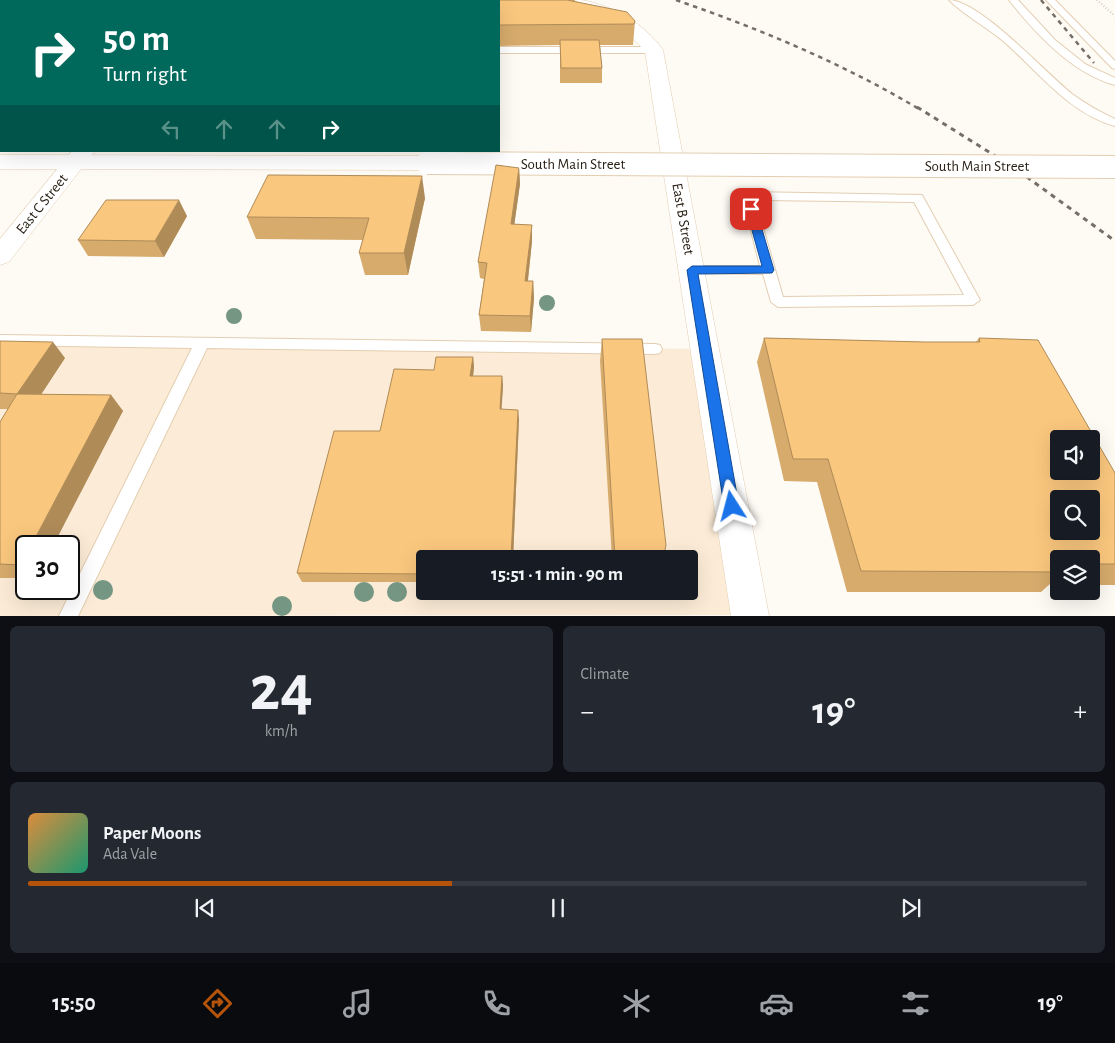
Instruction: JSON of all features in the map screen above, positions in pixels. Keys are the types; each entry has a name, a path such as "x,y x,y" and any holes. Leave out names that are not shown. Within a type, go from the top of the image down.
{"street":[{"path":"558,0 589,7 631,26 654,50"},
{"name":"East B Street","path":"654,50 750,616"},
{"name":"South Main Street","path":"0,162 80,157 427,163 1115,167"},
{"name":"East C Street","path":"0,256 80,157"}],"lane":[{"path":"953,0 1006,39 1062,92 1092,114 1115,124"},
{"path":"1013,0 1052,42 1082,66 1115,82"},
{"path":"1050,0 1115,66"},
{"path":"500,50 654,50"},
{"path":"748,196 918,198 973,300 778,302 768,270 748,196"},
{"path":"692,270 768,270"},
{"path":"0,340 655,349"},
{"path":"68,616 202,343"}],"path":[{"path":"1097,0 1115,16"}],"shaded area":[{"path":"0,340 706,349 750,615 0,616"}],"building":[{"path":"500,0 567,0 627,12 635,21 634,24 500,25"},
{"path":"560,40 599,40 602,68 561,68"},
{"path":"496,165 519,168 511,224 532,225 525,281 533,281 530,316 479,315 487,263 478,262"},
{"path":"268,175 422,176 404,253 359,253 369,218 247,217"},
{"path":"106,200 179,200 155,241 78,240"},
{"path":"764,338 924,342 980,342 979,338 1038,340 1090,430 1050,430 1050,480 1100,480 1100,447 1115,473 1115,564 1100,564 1100,550 1050,550 1050,572 861,571 828,459 793,459"},
{"path":"602,339 642,339 666,545 665,550 614,550"},
{"path":"0,341 53,342 17,394 0,393"},
{"path":"436,357 473,357 470,376 502,376 500,409 518,410 511,550 416,550 416,574 297,573 334,431 380,431 394,369 434,370"},
{"path":"17,394 111,395 37,535 15,535 15,565 0,564 0,422"}],"railway":[{"path":"676,0 800,48 890,92 919,109"},
{"path":"1041,0 1094,63"},
{"path":"917,107 1013,167 1115,241"}],"route":[{"path":"732,506 692,270 768,270 751,209"}]}
